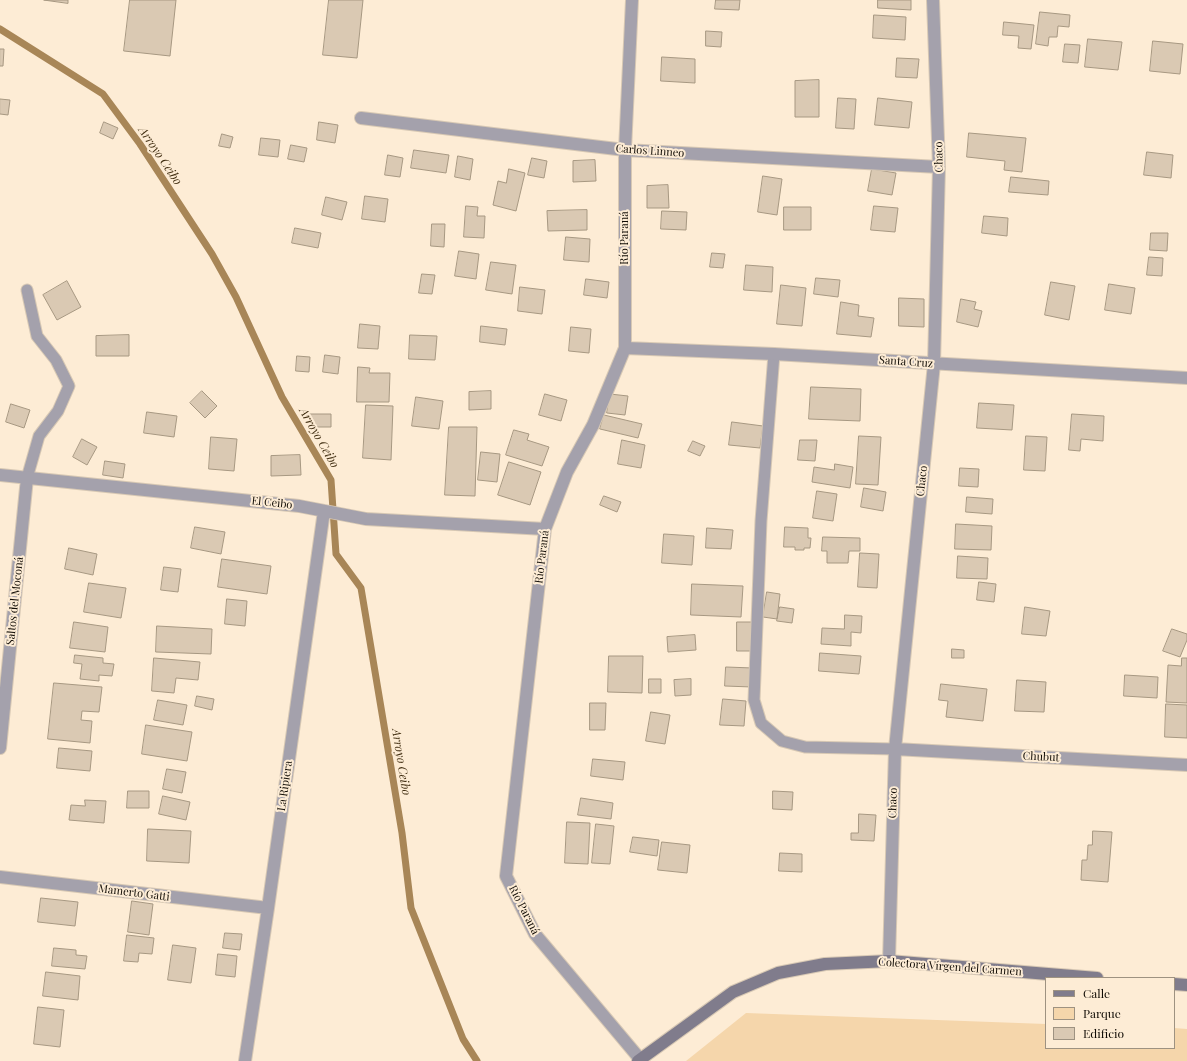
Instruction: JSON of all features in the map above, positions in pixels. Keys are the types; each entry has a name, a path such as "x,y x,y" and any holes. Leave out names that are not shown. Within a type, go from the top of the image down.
{"main road":[{"name":"Colectora Vírgen del Carmen","path":"639,1060 733,992 778,973 825,964 889,961 1085,977"},
{"path":"1175,984 1187,986"}],"street":[{"name":"Río Paraná","path":"632,0 625,150 625,348 593,425 567,472 545,529 506,876 535,934 639,1060"},
{"name":"Chaco","path":"889,961 895,749 934,364 940,167 933,0"},
{"name":"Carlos Linneo","path":"361,118 625,150 940,167"},
{"name":"Santa Cruz","path":"625,348 774,354 1187,378"},
{"name":"El Ceibo","path":"0,475 299,506 366,519 545,529"},
{"name":"Saltos del Moconá","path":"0,748 28,478"},
{"name":"La Ripiera","path":"245,1061 324,510"},
{"name":"Chubut","path":"895,749 1187,765"},
{"name":"Mamerto Gatti","path":"0,877 268,908"}],"lane":[{"path":"27,290 38,336 56,360 69,386 58,411 39,436 28,478"},
{"path":"774,354 761,521 754,700 761,723 782,740 805,747 895,749"}],"green space":[{"path":"746,1013 1045,1024 1045,1049 1175,1049 1175,1028 1187,1029 1187,1061 686,1061"}],"building":[{"path":"44,0 68,0 68,3"},
{"path":"130,0 176,0 170,56 124,51"},
{"path":"329,0 363,0 357,58 323,55"},
{"path":"716,0 740,0 739,10 715,9"},
{"path":"878,0 911,0 911,10 878,8"},
{"path":"1040,12 1070,15 1069,27 1058,26 1057,37 1049,37 1048,46 1036,44"},
{"path":"874,15 906,17 905,40 873,38"},
{"path":"1004,22 1034,25 1031,49 1018,48 1019,36 1003,35"},
{"path":"706,31 722,32 721,47 706,46"},
{"path":"1088,39 1122,42 1118,70 1085,67"},
{"path":"1153,41 1183,44 1180,74 1150,71"},
{"path":"1065,44 1080,45 1078,63 1063,62"},
{"path":"0,49 4,49 3,66 0,66"},
{"path":"662,57 695,59 695,83 661,81"},
{"path":"897,58 919,59 917,78 896,77"},
{"path":"819,80 819,117 795,117 795,81"},
{"path":"838,98 856,99 854,129 836,128"},
{"path":"878,98 912,102 909,128 875,125"},
{"path":"0,99 10,100 8,115 0,114"},
{"path":"104,122 118,128 113,139 100,133"},
{"path":"319,122 338,125 335,143 317,140"},
{"path":"969,133 1026,138 1022,172 1004,170 1005,161 967,157"},
{"path":"222,134 233,137 230,148 219,146"},
{"path":"261,138 280,140 278,157 259,155"},
{"path":"291,145 307,148 304,162 288,159"},
{"path":"414,150 449,155 446,173 411,168"},
{"path":"1147,152 1173,155 1171,178 1144,175"},
{"path":"388,155 403,158 400,177 385,175"},
{"path":"458,156 473,159 470,180 455,177"},
{"path":"532,158 547,161 544,178 528,175"},
{"path":"595,160 596,181 573,182 573,161"},
{"path":"509,169 525,173 516,211 493,205 498,181 506,183"},
{"path":"872,169 896,173 892,195 868,191"},
{"path":"763,176 782,179 777,215 758,212"},
{"path":"1011,177 1049,181 1048,195 1009,192"},
{"path":"668,185 669,208 647,208 647,186"},
{"path":"365,196 388,199 385,222 362,219"},
{"path":"326,197 347,202 342,220 322,215"},
{"path":"466,206 478,207 477,216 485,216 484,238 464,237"},
{"path":"874,206 898,208 895,232 871,230"},
{"path":"784,207 811,207 811,230 784,230"},
{"path":"587,210 587,230 548,231 547,211"},
{"path":"662,211 687,212 686,230 661,229"},
{"path":"984,216 1008,218 1007,236 982,233"},
{"path":"432,224 445,224 444,247 431,246"},
{"path":"295,228 321,233 318,248 292,243"},
{"path":"1151,233 1168,233 1167,251 1150,250"},
{"path":"566,237 590,239 589,262 564,260"},
{"path":"459,251 479,254 476,279 455,276"},
{"path":"712,253 725,254 723,268 710,267"},
{"path":"1149,257 1163,258 1162,276 1147,275"},
{"path":"491,262 516,265 512,294 486,290"},
{"path":"746,265 773,267 772,292 744,290"},
{"path":"422,274 435,275 432,294 419,293"},
{"path":"816,278 840,280 838,297 814,294"},
{"path":"586,279 609,282 607,298 584,295"},
{"path":"67,281 81,307 57,320 43,295"},
{"path":"1051,282 1075,286 1069,320 1045,315"},
{"path":"1109,284 1135,288 1131,314 1105,310"},
{"path":"781,285 806,288 802,326 777,324"},
{"path":"520,287 545,290 542,314 518,311"},
{"path":"899,298 924,299 924,327 899,326"},
{"path":"961,299 976,302 974,309 982,311 978,327 957,322"},
{"path":"841,302 859,305 858,316 874,318 871,337 837,334"},
{"path":"360,324 380,326 378,349 358,348"},
{"path":"481,326 507,329 505,345 480,342"},
{"path":"571,327 591,329 589,353 569,351"},
{"path":"129,335 129,356 96,356 96,336"},
{"path":"410,335 437,336 435,360 409,359"},
{"path":"325,355 340,357 338,374 323,372"},
{"path":"297,356 310,357 309,372 296,371"},
{"path":"358,367 370,368 369,373 390,373 389,402 357,402"},
{"path":"811,387 861,389 860,421 809,419"},
{"path":"202,391 217,406 205,418 190,403"},
{"path":"491,391 491,409 469,410 469,392"},
{"path":"545,394 567,400 561,421 539,415"},
{"path":"610,394 628,396 625,415 607,413"},
{"path":"416,397 443,401 439,429 412,426"},
{"path":"979,403 1014,405 1012,430 977,428"},
{"path":"11,404 30,410 24,428 6,422"},
{"path":"366,405 393,406 391,460 363,458"},
{"path":"147,412 177,416 174,437 144,433"},
{"path":"308,414 331,414 331,427 308,427"},
{"path":"1072,414 1104,416 1103,441 1081,439 1080,451 1069,450"},
{"path":"604,415 642,424 638,438 600,429"},
{"path":"732,422 763,426 760,448 729,445"},
{"path":"449,427 477,427 475,496 445,495"},
{"path":"514,430 529,434 527,440 549,447 542,466 506,455"},
{"path":"859,436 881,437 878,485 856,484"},
{"path":"1026,436 1047,437 1045,471 1024,470"},
{"path":"211,437 237,439 234,471 209,469"},
{"path":"82,439 97,447 87,465 73,457"},
{"path":"622,440 645,445 641,468 618,464"},
{"path":"800,440 817,440 815,461 798,460"},
{"path":"693,441 705,446 700,456 688,451"},
{"path":"481,452 500,454 497,482 478,480"},
{"path":"300,455 301,475 271,476 271,456"},
{"path":"105,461 125,464 123,478 103,475"},
{"path":"509,462 541,472 530,505 498,495"},
{"path":"835,464 853,467 850,488 812,482 814,467 834,470"},
{"path":"960,468 979,469 978,487 959,486"},
{"path":"864,488 886,492 883,511 861,507"},
{"path":"817,491 837,494 833,521 813,518"},
{"path":"604,496 621,502 617,512 600,505"},
{"path":"967,497 993,499 992,514 966,512"},
{"path":"956,524 992,526 991,550 955,549"},
{"path":"195,527 225,532 221,554 191,548"},
{"path":"785,527 808,528 808,538 811,538 810,548 795,550 795,547 784,547"},
{"path":"707,528 733,530 731,549 706,548"},
{"path":"664,534 694,536 692,565 662,563"},
{"path":"823,537 860,538 860,551 849,551 848,563 827,563 827,551 822,551"},
{"path":"69,548 97,554 93,575 65,569"},
{"path":"860,553 879,554 877,588 858,587"},
{"path":"958,556 988,558 987,579 957,578"},
{"path":"222,559 271,566 267,594 218,587"},
{"path":"164,567 181,569 178,592 161,590"},
{"path":"979,582 996,584 994,602 977,600"},
{"path":"89,583 126,588 121,618 84,612"},
{"path":"692,584 743,586 741,617 691,615"},
{"path":"767,592 780,594 777,619 763,617"},
{"path":"227,599 247,601 245,626 225,624"},
{"path":"780,607 794,609 792,623 777,621"},
{"path":"1025,607 1050,611 1046,636 1022,634"},
{"path":"845,615 862,616 861,633 851,632 851,646 821,644 822,628 844,629"},
{"path":"74,622 108,627 105,652 70,648"},
{"path":"737,622 753,622 753,651 737,651"},
{"path":"157,626 212,629 211,654 156,652"},
{"path":"1172,629 1187,634 1187,640 1180,657 1163,651"},
{"path":"695,635 696,650 668,652 667,637"},
{"path":"952,649 964,650 964,658 952,658"},
{"path":"820,653 861,656 859,674 819,671"},
{"path":"75,655 103,658 103,663 114,664 112,676 99,675 99,681 80,679 82,664 74,663"},
{"path":"609,656 643,656 642,693 608,692"},
{"path":"154,658 200,662 198,680 176,678 174,693 152,691"},
{"path":"1182,658 1187,658 1187,703 1166,702 1168,665 1181,666"},
{"path":"726,667 753,668 752,687 725,686"},
{"path":"1125,675 1158,677 1157,698 1124,696"},
{"path":"649,679 661,679 661,693 649,693"},
{"path":"691,679 691,695 675,696 674,680"},
{"path":"1017,680 1046,682 1044,712 1015,711"},
{"path":"54,683 102,687 99,712 82,711 81,720 92,721 90,743 48,739"},
{"path":"941,684 987,689 983,721 946,717 948,701 939,700"},
{"path":"197,696 214,699 212,710 195,706"},
{"path":"723,699 746,701 744,726 720,725"},
{"path":"158,700 187,705 183,725 154,720"},
{"path":"590,703 606,703 605,730 590,730"},
{"path":"1166,704 1187,705 1187,738 1165,737"},
{"path":"651,712 670,715 665,744 646,741"},
{"path":"146,725 192,732 187,761 142,754"},
{"path":"59,748 92,751 90,771 57,768"},
{"path":"593,759 625,762 623,780 591,776"},
{"path":"167,769 186,772 182,793 163,789"},
{"path":"128,791 149,791 149,808 127,808"},
{"path":"773,791 793,792 792,810 773,809"},
{"path":"163,796 190,802 186,820 159,814"},
{"path":"581,798 613,803 611,819 578,815"},
{"path":"85,800 106,801 104,823 69,820 71,805 85,806"},
{"path":"859,814 876,815 874,841 851,840 851,833 858,833"},
{"path":"567,822 590,823 588,864 565,863"},
{"path":"596,824 614,826 610,864 592,863"},
{"path":"148,829 191,831 189,863 147,861"},
{"path":"1093,831 1112,832 1108,882 1081,880 1082,860 1087,860 1088,845 1092,845"},
{"path":"633,837 659,840 657,856 630,852"},
{"path":"662,842 690,845 687,873 658,870"},
{"path":"780,853 802,854 802,872 779,871"},
{"path":"41,898 78,902 75,926 38,922"},
{"path":"132,901 153,904 149,935 128,932"},
{"path":"225,933 242,934 240,950 223,948"},
{"path":"127,935 154,938 152,954 139,953 138,962 124,961"},
{"path":"173,945 196,948 191,983 168,980"},
{"path":"54,948 76,950 76,955 87,956 85,969 52,966"},
{"path":"218,954 237,956 235,977 216,975"},
{"path":"46,972 80,976 78,1000 43,996"},
{"path":"38,1007 64,1010 60,1047 34,1044"}],"waterway":[{"name":"Arroyo Ceibo","path":"0,29 103,94 140,144 212,254 236,297 282,397 331,480 336,554 361,588 402,833 411,908 463,1039 477,1061"}]}
